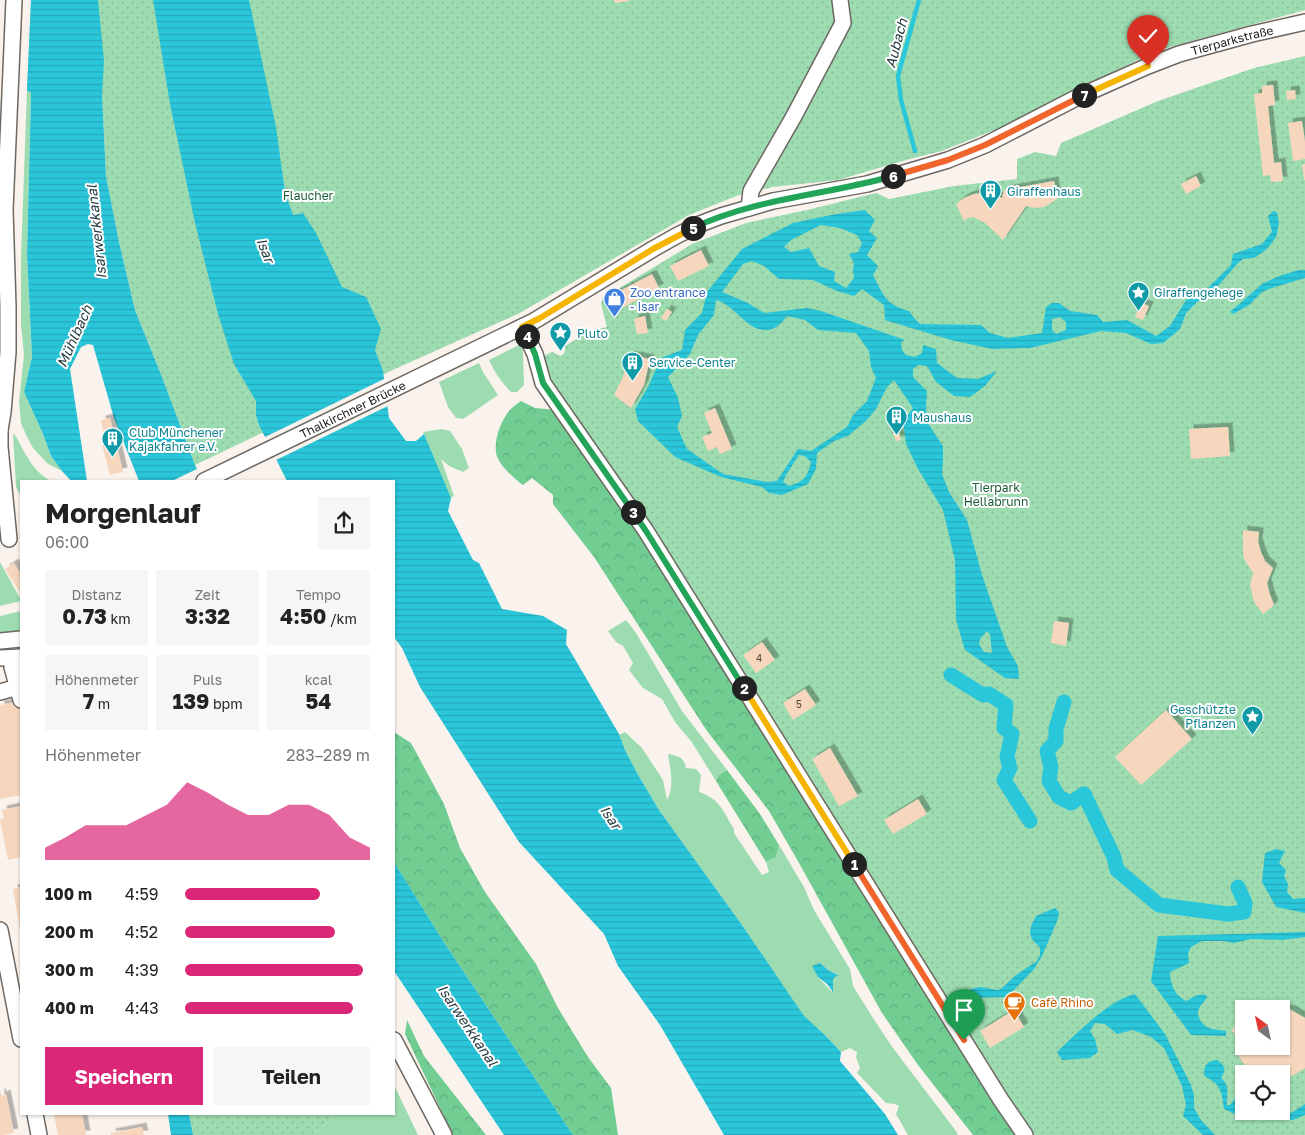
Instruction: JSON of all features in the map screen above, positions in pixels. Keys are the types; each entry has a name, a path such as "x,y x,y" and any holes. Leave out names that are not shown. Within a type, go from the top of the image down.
{"street":[{"path":"10,539 0,447 0,430 8,352 5,210 14,0"},
{"path":"750,208 751,191 794,116 843,23 840,0"},
{"name":"Tierparkstraße","path":"501,338 540,318 676,236 700,224 721,216 774,202 867,184 948,160 985,145 1118,78 1171,57 1305,22"},
{"path":"522,327 535,354 543,383 646,531 996,1092 1025,1135"},
{"name":"Thalkirchner Brücke","path":"206,480 501,338"},
{"path":"0,641 20,639"},
{"path":"0,692 20,690 11,662"},
{"path":"0,930 20,1034"},
{"path":"395,1042 444,1135"},
{"path":"35,1115 39,1135"}],"green space":[{"name":"Flaucher","path":"31,0 1305,0 1305,10 1156,51 997,129 942,151 838,180 773,187 739,195 689,215 518,314 397,368 195,465 135,310 106,176 102,95 27,90"},
{"name":"Tierpark Hellabrunn","path":"1305,56 1305,1135 1032,1135 643,514 543,367 542,357 552,352 561,356 565,352 565,346 589,331 607,327 601,304 603,298 692,244 746,223 876,193 889,199 954,186 1017,179 1017,159 1035,152 1056,156 1061,143 1158,101 1254,68"},
{"path":"27,90 31,93 27,254 32,357 24,392 51,456 62,471 48,464 33,448 21,423 19,402 24,355 21,325 21,257"},
{"path":"521,344 524,385 517,392 511,392 498,377 489,360"},
{"path":"479,363 498,395 463,419 456,418 448,407 439,382"},
{"path":"521,401 535,408 557,410 677,594 1016,1135 973,1135 918,1065 882,1013 769,811 707,731 594,557 553,504 553,495 532,478 523,485 499,461 496,452 496,442 499,430 509,411"},
{"path":"442,429 450,431 462,449 469,468 463,472 449,466 441,459 454,496 450,498 423,432"},
{"path":"13,433 32,465 50,480 20,480 20,494 16,487"},
{"path":"0,562 20,601 0,606"},
{"path":"20,611 20,631 1,634 0,616"},
{"path":"626,620 636,633 682,711 727,770 719,775 716,781 691,741 675,722 662,699 643,688 629,670 633,663 623,646 616,642 608,631"},
{"path":"625,732 642,748 663,780 667,800 671,789 671,771 668,754 675,755 684,761 686,768 696,769 701,775 699,792 712,798 720,806 734,829 734,833 762,875 769,872 766,862 776,857 779,845 804,887 814,910 850,969 853,986 893,1048 958,1135 908,1135 896,1114 899,1106 886,1103 857,1073 860,1068 856,1057 857,1052 850,1048 841,1052 804,1017 742,925 659,810 637,773 619,735","holes":["820,963 828,970 837,974 833,979 832,992 818,977"]},
{"path":"395,733 411,743 444,804 460,848 485,892 536,964 558,1008 588,1057 611,1088 618,1135 573,1135 445,944 395,864"},
{"path":"727,770 760,814 779,845 776,857 766,862 716,781 719,775"},
{"path":"407,1020 424,1056 486,1135 453,1135 405,1034"},
{"path":"395,1087 418,1135 313,1135 335,1115 395,1115"},
{"path":"189,1115 335,1115 313,1135 193,1135"}],"water":[{"path":"31,0 98,0 104,61 102,94 106,176 119,242 135,310 202,480 139,480 114,418 93,345 88,344 81,347 70,369 87,480 70,480 51,456 24,392 32,357 27,254 31,93 27,90"},
{"name":"Isar","path":"153,0 249,0 276,127 285,192 293,215 303,213 316,233 342,287 366,297 381,329 375,350 383,371 389,418 406,441 416,441 424,434 451,498 448,511 473,560 479,563 502,609 543,616 567,630 566,644 619,734 637,773 659,810 742,925 804,1016 841,1052 840,1061 885,1114 898,1135 724,1135 660,1025 618,966 604,934 519,842 420,687 402,648 395,638 395,480 286,480 259,425 256,415 256,401 234,364 218,314 195,223 170,104"},
{"path":"865,210 875,220 869,231 877,238 867,255 878,266 873,275 886,298 895,305 909,311 920,324 981,325 990,333 1008,338 1042,333 1046,307 1052,303 1059,303 1070,311 1097,315 1103,322 1127,320 1156,336 1170,326 1186,300 1204,292 1231,265 1233,254 1262,244 1272,232 1268,216 1273,211 1277,212 1279,223 1276,237 1267,249 1254,258 1243,259 1238,263 1217,287 1186,313 1180,329 1163,343 1151,344 1126,333 1101,331 1030,348 992,349 951,340 885,320 884,305 862,289 854,296 837,291 813,280 779,279 764,266 752,261 743,264 722,292 748,303 764,313 807,308 821,311 905,340 901,342 902,350 906,355 915,357 922,353 923,345 936,349 937,363 957,378 978,379 997,371 985,386 970,397 954,396 936,382 927,366 918,365 913,369 913,377 927,391 927,422 943,446 942,474 949,492 967,520 982,575 1007,647 1018,666 1019,679 1005,678 965,650 956,620 955,560 943,510 918,469 906,444 903,421 913,408 894,380 887,387 876,409 867,420 848,436 834,441 817,453 816,469 808,484 782,495 769,493 762,487 721,477 675,457 638,421 635,409 648,387 661,358 682,350 685,330 702,313 707,292 742,249 793,223","holes":["821,225 840,228 857,235 862,243 858,252 849,254 854,263 854,278 846,288 834,281 835,272 819,266 809,248 791,252 784,247 791,240","716,300 759,329 767,330 776,327 787,316 805,320 818,330 856,333 869,351 871,367 876,378 867,401 853,415 847,427 811,451 798,449 777,481 767,482 723,474 687,449 677,427 682,416 678,398 668,377 690,354 698,335 714,315","1060,317 1066,322 1066,330 1056,334 1052,330 1052,319","799,455 805,456 811,462 808,472 801,480 789,486 783,482","987,631 990,634 992,653 984,652 979,644 980,639"]},
{"path":"1299,270 1305,270 1305,278 1262,292 1249,305 1233,314 1230,312 1262,284"},
{"path":"1276,849 1285,851 1279,863 1286,870 1284,876 1288,884 1287,892 1293,899 1305,898 1305,913 1276,907 1262,882 1265,853"},
{"name":"Isarwerkkanal","path":"395,864 445,944 573,1135 504,1135 395,972"},
{"path":"1055,908 1059,912 1058,919 1042,956 1034,969 1015,989 1005,997 971,998 961,1002 957,997 968,990 980,987 998,990 1037,961 1040,955 1040,948 1032,939 1030,933 1031,926 1036,916"},
{"path":"1305,932 1305,937 1282,940 1251,939 1234,943 1202,941 1191,947 1188,953 1189,963 1170,972 1174,989 1183,999 1187,1001 1199,995 1207,996 1198,1012 1201,1021 1210,1028 1226,1031 1226,1036 1191,1035 1151,981 1158,936"},
{"path":"820,963 838,975 833,979 833,992 818,977 812,966"},
{"path":"1135,994 1165,1034 1191,1085 1194,1095 1194,1108 1201,1120 1215,1135 1203,1135 1183,1116 1186,1105 1182,1086 1164,1048 1151,1037 1133,1030 1117,1034 1105,1024 1095,1023 1090,1031 1095,1039 1098,1052 1090,1058 1062,1060 1057,1052 1104,1010 1125,997"},
{"path":"1217,1060 1224,1068 1221,1078 1227,1087 1227,1105 1230,1105 1235,1099 1235,1114 1224,1109 1219,1087 1204,1075 1207,1064"},
{"path":"1305,1104 1305,1115 1290,1120 1290,1113"},
{"path":"168,1115 189,1115 193,1135 171,1135"}],"pier":[{"path":"386,378 390,405 274,461 263,438"},
{"path":"199,468 205,480 174,480"}],"building":[{"path":"614,0 629,0 629,1 615,3"},
{"path":"1273,85 1275,105 1268,106 1274,163 1281,162 1283,181 1271,182 1270,175 1263,176 1254,94 1262,93 1262,86"},
{"path":"1295,90 1296,99 1287,100 1286,91"},
{"path":"1302,121 1305,159 1293,161 1288,123"},
{"path":"1305,164 1305,180 1304,180 1302,165"},
{"path":"1196,176 1201,186 1186,194 1181,184"},
{"name":"Giraffenhaus","path":"1054,181 1057,199 1044,207 1026,206 1003,240 985,223 973,217 964,221 956,204 974,194 983,193 1002,198 1004,190"},
{"path":"701,250 709,266 678,281 670,266"},
{"path":"652,274 659,288 622,308 614,294"},
{"path":"1141,303 1149,306 1143,320 1135,317"},
{"path":"667,309 672,312 666,321 661,318"},
{"path":"645,316 648,333 637,334 634,319"},
{"name":"Service-Center","path":"629,355 650,359 644,385 631,408 614,395 623,377"},
{"path":"715,408 732,449 720,454 717,447 708,451 702,437 712,433 704,413"},
{"name":"Club Münchener Kajakfahrer e.V.","path":"110,418 123,472 110,475 102,445 106,444 101,420"},
{"path":"1228,427 1230,456 1191,459 1189,429"},
{"name":"Maushaus","path":"898,431 901,440 896,441 893,433"},
{"path":"1243,530 1259,532 1258,542 1261,552 1265,561 1273,568 1267,583 1274,605 1263,614 1254,602 1250,585 1253,573 1244,559"},
{"path":"14,563 20,573 20,592 5,569"},
{"path":"1054,621 1069,623 1066,646 1051,643"},
{"path":"762,642 775,660 756,673 743,655"},
{"path":"805,689 816,705 793,720 783,703"},
{"path":"20,701 20,795 0,799 0,705"},
{"path":"1166,710 1192,739 1141,785 1115,757"},
{"path":"830,748 858,796 839,806 812,759"},
{"path":"918,799 927,814 893,834 884,820"},
{"path":"20,806 20,857 8,860 0,819 4,818 2,810"},
{"path":"20,887 20,930 13,889"},
{"path":"1014,1010 1024,1027 990,1048 980,1031"},
{"path":"1290,1010 1305,1018 1305,1068 1290,1076 1290,1065 1246,1065 1238,1055 1290,1055"},
{"path":"1235,1026 1235,1034 1231,1030"},
{"path":"0,1091 2,1096 6,1094 14,1133 0,1135"},
{"path":"54,1115 82,1115 86,1135 58,1135"},
{"path":"142,1127 144,1135 111,1135 111,1133"}],"waterway":[{"name":"Aubach","path":"915,151 901,100 898,76 919,0"},
{"path":"951,675 983,695 989,694 1006,705 1004,728 1012,734 1007,757 1010,768 1004,780 1030,821"},
{"path":"1064,702 1056,729 1056,741 1047,751 1051,767 1049,781 1059,797 1071,803 1084,794 1114,857 1117,870 1159,905 1228,914 1244,912 1245,903 1238,887"}],"place":[{"name":"Giraffenhaus","path":"991,210"},
{"name":"Giraffengehege","path":"1138,311"},
{"name":"Zoo entrance - Isar","path":"614,318"},
{"name":"Pluto","path":"561,352"},
{"name":"Service-Center","path":"633,381"},
{"name":"Maushaus","path":"897,436"},
{"name":"Club Münchener Kajakfahrer e.V.","path":"113,458"},
{"name":"Geschützte Pflanzen","path":"1252,735"},
{"name":"Cafè Rhino","path":"1015,1021"}],"route":[{"path":"964,1040 646,531 543,383 535,354 522,327 653,249 700,224 721,216 774,202 867,184 948,160 985,145 1078,97 1148,66"}],"water label":[{"name":"Mühlbach","path":"74,336"}]}
